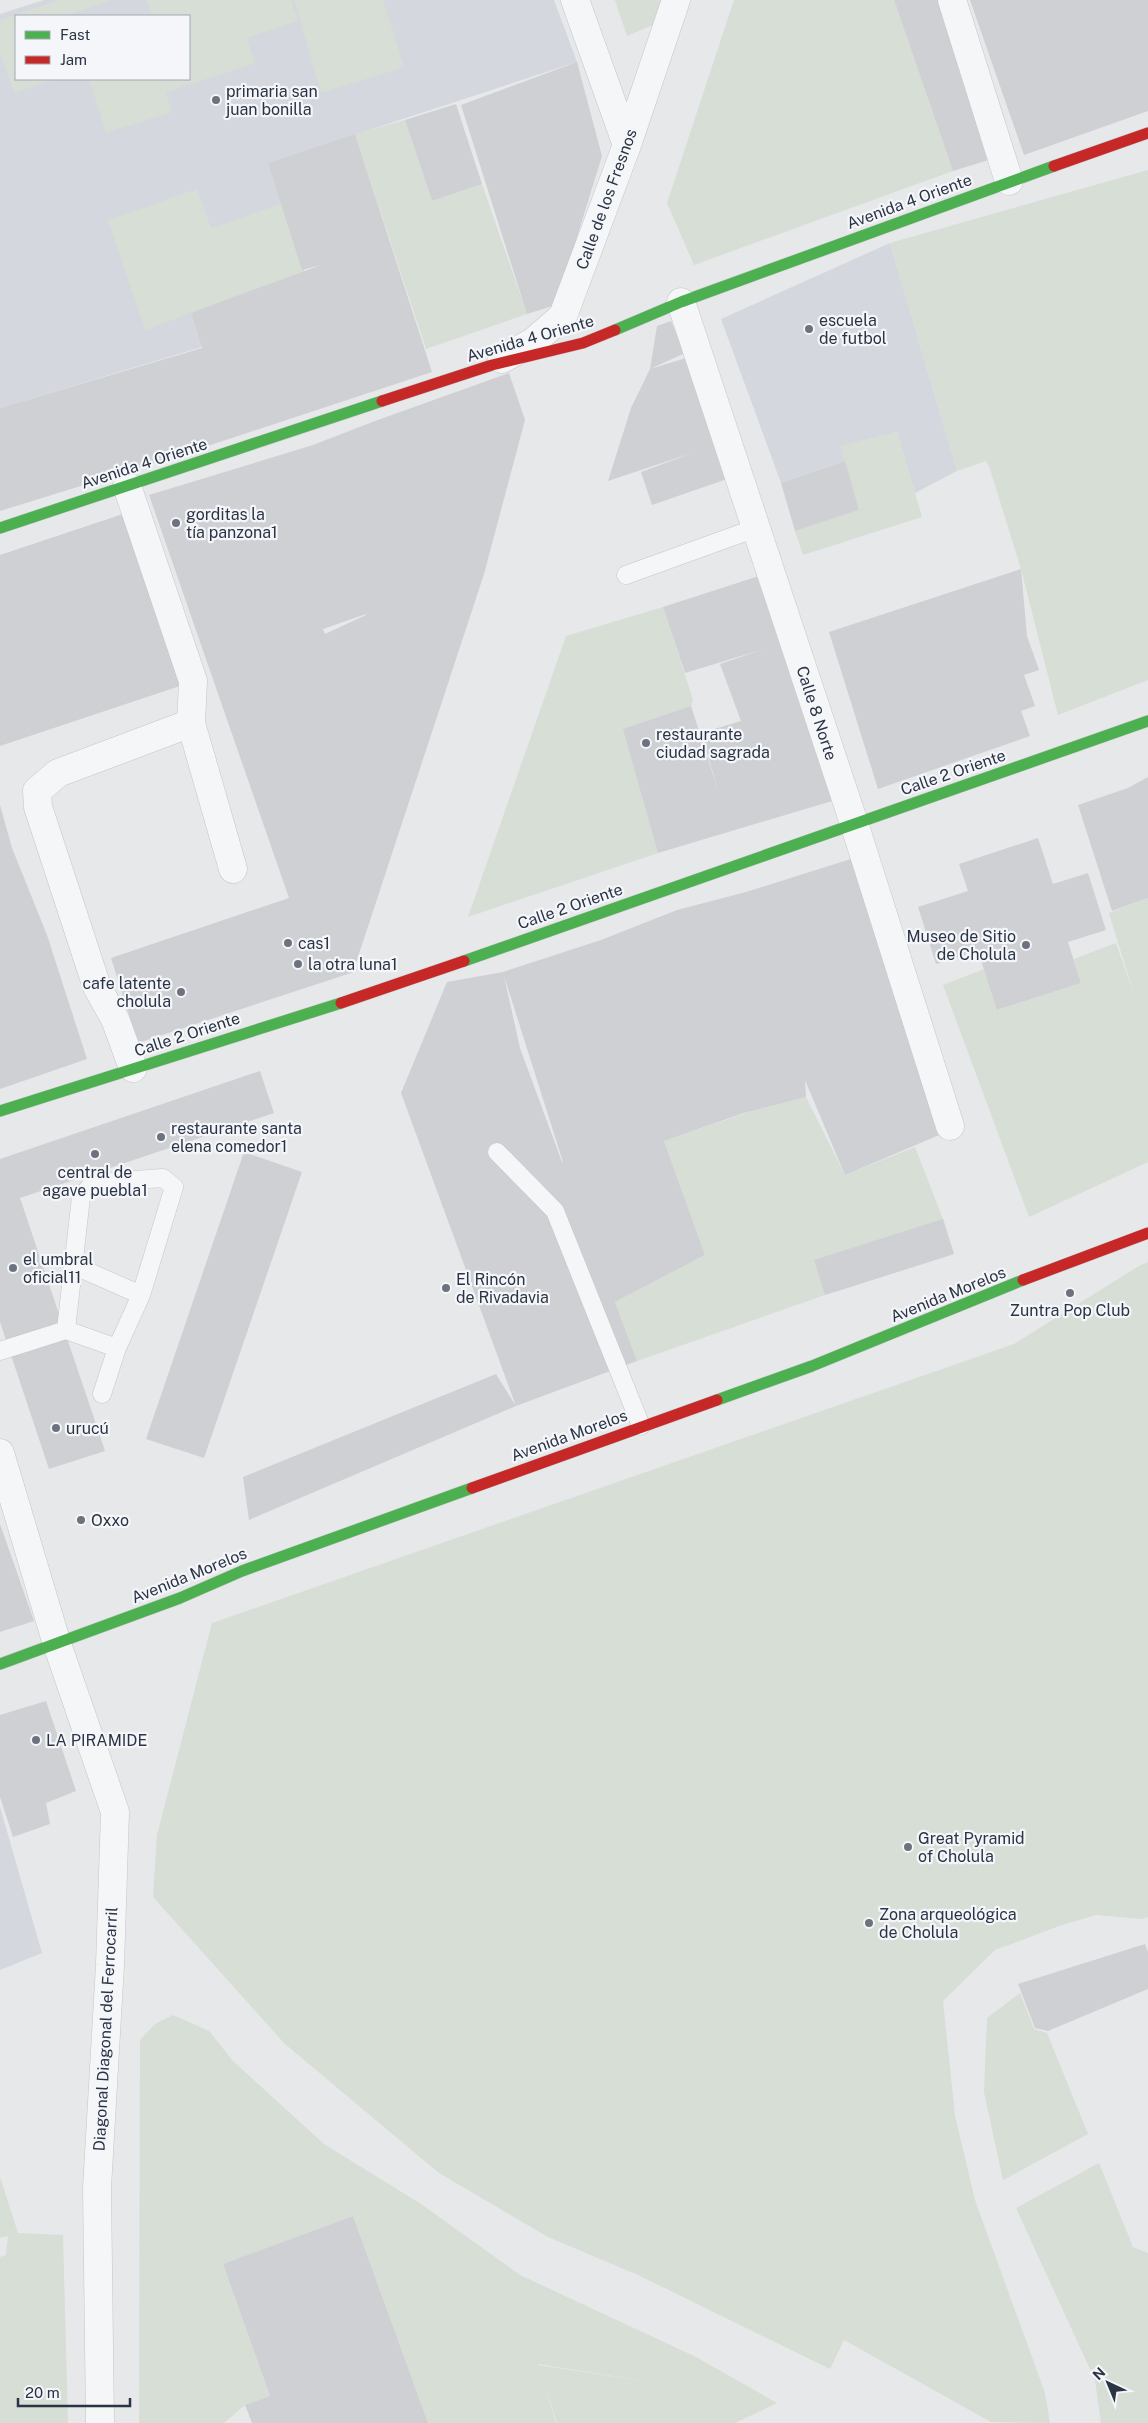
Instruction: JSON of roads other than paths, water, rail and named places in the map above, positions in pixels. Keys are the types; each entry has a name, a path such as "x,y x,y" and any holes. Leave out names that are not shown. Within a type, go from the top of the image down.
{"street":[{"path":"575,0 627,145"},
{"name":"Calle de los Fresnos","path":"492,365 533,342 563,316 627,145 676,0"},
{"path":"952,0 1008,181"},
{"name":"Avenida 4 Oriente","path":"0,528 492,365 583,343 681,302 1008,181 1148,133"},
{"name":"Calle 8 Norte","path":"681,302 854,823 950,1126"},
{"path":"127,486 193,681 191,723 233,869"},
{"name":"Calle 2 Oriente","path":"0,1111 394,986 1148,721"},
{"path":"133,1068 115,1019 97,987 38,807 37,791 58,772 191,723"},
{"name":"Avenida Morelos","path":"0,1664 180,1598 242,1571 812,1366 1039,1274 1148,1233"},
{"name":"Diagonal Diagonal del Ferrocarril","path":"0,1454 57,1644 115,1812 110,1965 97,2188 100,2423"}],"lane":[{"path":"626,575 756,528"},
{"path":"497,1152 555,1211 641,1426"},
{"path":"66,1330 81,1197 94,1183 163,1178 174,1187 141,1294 117,1348 102,1394"},
{"path":"73,1264 141,1294"},
{"path":"0,1351 66,1330 117,1348"}],"place":[{"name":"primaria san juan bonilla","path":"216,100"},
{"name":"escuela de futbol","path":"809,329"},
{"name":"gorditas la tía panzona1","path":"176,523"},
{"name":"restaurante ciudad sagrada","path":"646,743"},
{"name":"cas1","path":"288,943"},
{"name":"Museo de Sitio de Cholula","path":"1026,945"},
{"name":"la otra luna1","path":"298,964"},
{"name":"cafe latente cholula","path":"181,992"},
{"name":"restaurante santa elena comedor1","path":"161,1137"},
{"name":"central de agave puebla1","path":"95,1154"},
{"name":"el umbral oficial11","path":"13,1268"},
{"name":"El Rincón de Rivadavia","path":"446,1288"},
{"name":"Zuntra Pop Club","path":"1070,1293"},
{"name":"urucú","path":"56,1428"},
{"name":"Oxxo","path":"81,1520"},
{"name":"LA PIRAMIDE","path":"36,1740"},
{"name":"Great Pyramid of Cholula","path":"908,1847"},
{"name":"Zona arqueológica de Cholula","path":"869,1923"}]}
